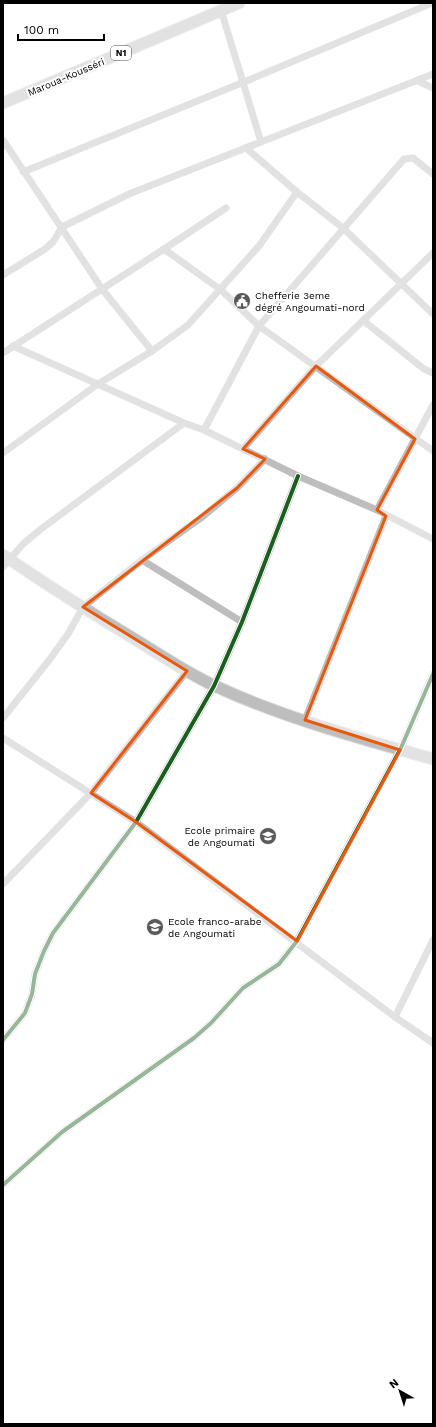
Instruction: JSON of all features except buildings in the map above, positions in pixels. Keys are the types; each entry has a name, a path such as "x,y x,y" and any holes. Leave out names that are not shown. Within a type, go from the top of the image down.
{"main road":[{"name":"Maroua-Kousséri","path":"3,103 239,3"},
{"path":"5,560 214,686 350,736 433,759"}],"street":[{"path":"23,172 244,82 432,3"},
{"path":"221,10 261,142"},
{"path":"3,275 49,246 62,228 129,194 433,74"},
{"path":"418,80 433,88"},
{"path":"3,140 102,289 152,351"},
{"path":"246,148 297,192 343,228 433,314"},
{"path":"204,430 258,326 404,158 413,158 433,174"},
{"path":"3,453 98,384 152,351 188,325 259,246 297,192"},
{"path":"3,353 164,250 226,208"},
{"path":"164,250 221,290 258,326 433,451"},
{"path":"243,448 316,366 402,285 433,253"},
{"path":"364,321 424,369 433,373"},
{"path":"13,346 184,423 204,430 298,476 377,510 433,539"},
{"path":"377,510 433,405"},
{"path":"5,560 41,529 184,423"},
{"path":"3,718 50,659 83,607 142,560 201,518 237,488 265,459"},
{"path":"3,1040 25,1013 32,994 35,974 53,933 136,822 214,686 242,622 298,476"},
{"path":"305,720 386,516"},
{"path":"142,560 242,622"},
{"path":"3,884 91,793 187,671"},
{"path":"3,1185 62,1132 194,1038 211,1023 243,988 279,964 296,941 400,750 433,674"},
{"path":"3,738 136,822 395,1017 433,1043"},
{"path":"395,1017 433,940"}],"highlighted area":[{"path":"316,366 415,439 377,510 386,516 305,720 400,750 297,941 136,822 91,793 187,671 83,607 237,488 265,459 243,449"}],"cycle path":[{"path":"3,1040 25,1013 32,994 35,974 53,933 136,822 214,686 242,622 298,476"},
{"path":"3,1185 62,1132 194,1038 211,1023 243,988 279,964 297,941 400,750 433,674"}],"place":[{"name":"Chefferie 3eme dégré Angoumati-nord","path":"242,301"},
{"name":"Ecole primaire de Angoumati","path":"268,836"},
{"name":"Ecole franco-arabe de Angoumati","path":"155,927"}]}
